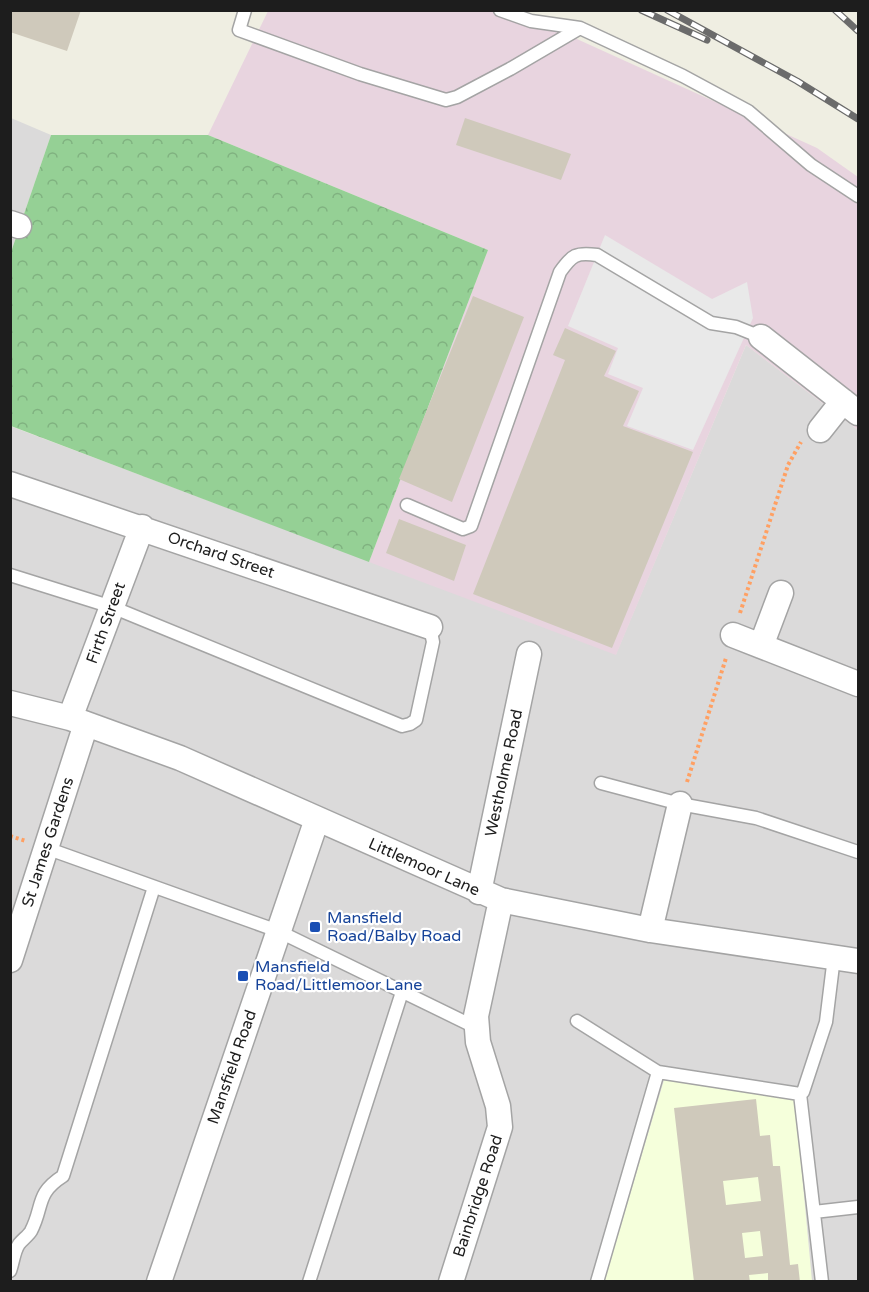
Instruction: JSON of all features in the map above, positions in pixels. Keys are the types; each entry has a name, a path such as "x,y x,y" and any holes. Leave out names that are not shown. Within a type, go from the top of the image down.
{"street":[{"path":"761,337 851,407 820,430"},
{"name":"Orchard Street","path":"10,484 142,527 430,627"},
{"name":"Firth Street","path":"78,721 112,607 142,527"},
{"path":"761,646 781,593"},
{"path":"733,635 858,684"},
{"name":"Westholme Road","path":"490,896 529,654"},
{"name":"Littlemoor Lane","path":"10,703 78,721 180,758 490,896 650,930 858,961"},
{"name":"St James Gardens","path":"10,960 46,848 78,721"},
{"path":"650,930 680,804"},
{"name":"Mansfield Road","path":"159,1281 317,819"},
{"name":"Bainbridge Road","path":"451,1281 500,1127 498,1106 478,1042 476,1016 490,896"}],"lane":[{"path":"245,10 239,30 360,74 446,100 457,97 510,69 580,28"},
{"path":"500,10 531,21 580,28 683,76 748,111 811,165 858,196"},
{"path":"407,505 463,529 471,526 560,272 570,258 581,253 597,255 711,323 736,327 761,337"},
{"path":"10,575 112,607 402,726 416,720 433,642 430,627"},
{"path":"601,783 680,804 756,818 858,852"},
{"path":"46,848 278,931 477,1028"},
{"path":"10,1271 17,1246 30,1234 36,1221 42,1197 49,1186 63,1176 154,887"},
{"path":"822,1281 800,1094 803,1092 826,1022 834,957"},
{"path":"309,1281 402,992"},
{"path":"577,1021 658,1072 800,1094"},
{"path":"597,1281 658,1072"},
{"path":"814,1212 858,1207"}],"shaded area":[{"path":"513,10 817,148 858,177 858,430 746,345 616,655 369,562 488,250 208,135 268,11"},
{"path":"11,118 51,135 11,252"},
{"path":"605,235 712,299 747,282 753,318 693,450 627,426 643,388 608,374 618,348 568,326"},
{"path":"746,345 858,430 858,1281 11,1281 10,426 616,654"},
{"path":"664,1080 795,1099 812,1281 604,1282"}],"green space":[{"path":"51,135 208,135 488,250 369,562 11,426 11,252"}],"building":[{"path":"10,10 81,10 67,51 10,32"},
{"path":"465,118 571,154 561,180 456,145"},
{"path":"473,296 524,317 452,502 399,479"},
{"path":"565,328 616,351 604,376 639,391 623,426 693,452 612,648 473,594 565,360 553,355"},
{"path":"399,519 466,545 454,581 386,553"},
{"path":"756,1099 760,1136 770,1135 773,1166 780,1166 790,1265 798,1264 800,1282 768,1282 768,1273 749,1275 750,1282 694,1282 674,1108","holes":["758,1177 761,1201 726,1205 723,1181","760,1231 763,1256 745,1258 742,1233"]}],"railway":[{"path":"641,10 707,40"},
{"path":"667,10 797,81 858,119"},
{"path":"835,10 858,31"}],"place":[{"name":"Mansfield Road/Balby Road","path":"315,927"},
{"name":"Mansfield Road/Littlemoor Lane","path":"243,976"}]}
